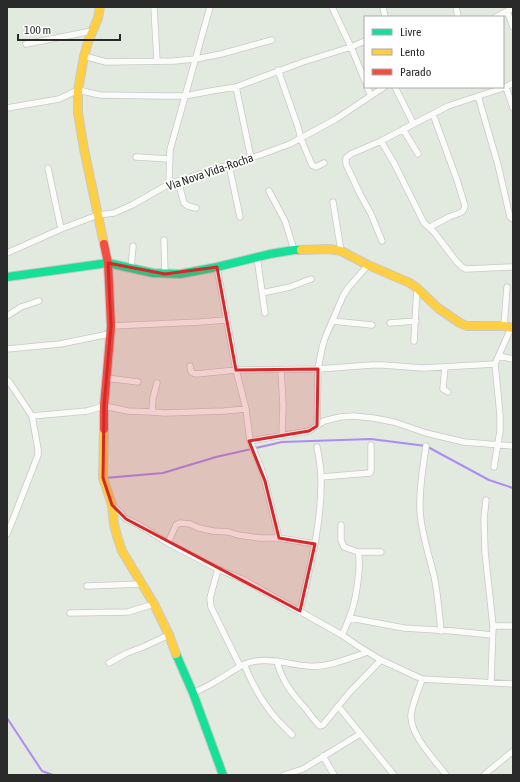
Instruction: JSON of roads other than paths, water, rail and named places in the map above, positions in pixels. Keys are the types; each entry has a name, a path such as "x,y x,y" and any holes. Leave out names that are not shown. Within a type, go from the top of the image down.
{"street":[{"path":"100,7 98,18 84,56 78,90 78,113 108,263 110,330 104,406 104,478 112,505 116,536 122,551 154,604 169,635 224,775"},
{"path":"154,7 157,61"},
{"path":"170,184 170,150 210,7"},
{"path":"332,7 364,79"},
{"path":"498,16 513,8"},
{"path":"507,11 513,27"},
{"path":"26,44 92,31"},
{"path":"84,56 106,62 174,61 196,59 221,54 272,40"},
{"path":"7,108 59,99 78,90 100,95 185,96 236,86 278,70 364,41"},
{"path":"278,70 301,139 312,165 316,167 324,163"},
{"path":"513,83 506,86 513,108"},
{"path":"236,86 251,158"},
{"path":"367,88 371,96"},
{"name":"Via Nova Vida-Rocha","path":"7,253 61,229 98,215 114,213 178,180 281,148 301,139 336,119 383,88"},
{"path":"395,88 413,124"},
{"path":"382,241 371,214 346,164 346,158 351,154 381,141 448,106 500,88"},
{"path":"478,96 498,166 510,217 513,219"},
{"path":"430,227 462,212 465,206 433,114"},
{"path":"403,129 418,154"},
{"path":"381,141 394,163 424,223 430,227 462,267 466,269 511,267"},
{"path":"136,157 170,159"},
{"path":"230,165 240,217"},
{"path":"48,168 61,229"},
{"path":"178,180 184,203 188,206 196,208"},
{"path":"269,191 285,221 294,250"},
{"path":"333,202 341,252"},
{"path":"164,240 165,274"},
{"path":"131,268 133,246"},
{"path":"7,277 108,263 153,273 180,274 270,254 294,250 329,249 341,252 417,288 438,308 460,323 467,326 509,327"},
{"path":"257,257 265,313"},
{"path":"317,426 318,369 324,338 343,296 348,288 368,266"},
{"path":"217,267 236,370 246,409 250,441 265,481 278,538"},
{"path":"262,293 311,279"},
{"path":"494,467 500,431 496,364 509,327 507,287"},
{"path":"414,341 417,288"},
{"path":"7,316 21,307 39,301"},
{"path":"7,349 60,344 110,330 226,320"},
{"path":"332,320 372,325"},
{"path":"390,323 416,321"},
{"path":"499,356 513,358"},
{"path":"190,366 191,371 196,374 236,370 318,369 372,365 414,368 496,364"},
{"path":"445,367 443,389 448,392"},
{"path":"281,370 283,405 282,436"},
{"path":"106,378 138,382"},
{"path":"7,380 32,416 38,449 38,455 7,534"},
{"path":"152,412 156,383"},
{"path":"32,416 87,411 104,406 128,412 165,413 246,409"},
{"path":"250,441 310,431 324,420 353,416 394,422 464,442 513,446"},
{"path":"321,477 370,473 371,445"},
{"path":"426,446 420,481 420,510 426,545 436,586 441,631"},
{"path":"300,610 315,544 319,514 321,477 317,447"},
{"path":"486,500 484,536 493,626 490,682"},
{"path":"112,505 126,519 139,525 168,543 218,569 244,580 300,610 381,660 422,679 513,684"},
{"path":"168,543 176,525 180,523 238,535 260,538 278,538 315,544"},
{"path":"341,525 341,540 344,547 358,552 381,552"},
{"path":"342,635 350,618 357,587 360,557 358,552"},
{"path":"218,569 210,598 210,606 256,690 271,713 292,735"},
{"path":"87,586 142,584"},
{"path":"70,613 128,612 154,604"},
{"path":"350,618 404,628 492,635"},
{"path":"493,626 513,626"},
{"path":"109,663 121,656 169,635"},
{"path":"193,693 242,665 256,661 270,660 308,666 318,666 368,652"},
{"path":"277,661 279,670 288,686 320,726 323,725 349,692 381,660"},
{"path":"422,679 412,709 412,725 425,748 446,775"},
{"path":"338,706 393,775"},
{"path":"284,775 303,769 360,734"},
{"path":"484,775 513,751"},
{"path":"323,756 334,775"}],"waterway":[{"path":"105,478 163,473 216,457 282,442 371,439 426,446 489,480 513,488"},
{"path":"7,718 42,771 53,775"}]}
